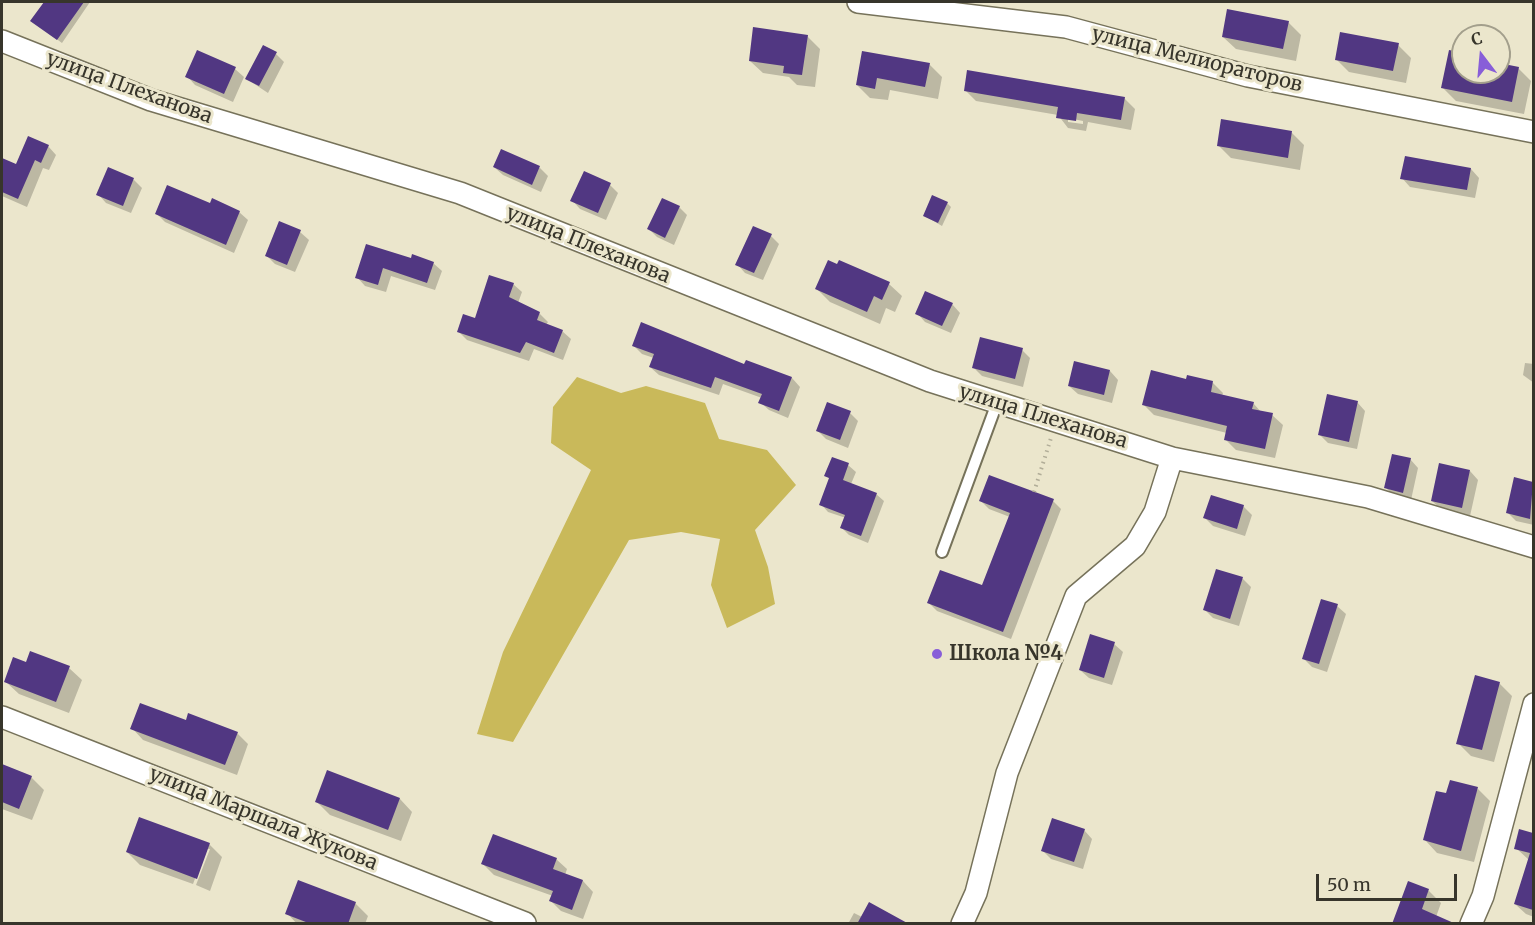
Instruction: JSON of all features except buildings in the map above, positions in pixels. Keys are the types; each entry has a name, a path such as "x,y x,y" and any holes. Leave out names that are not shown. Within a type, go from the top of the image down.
{"street":[{"name":"улица Мелиораторов","path":"858,2 1066,27 1248,76 1533,132"},
{"name":"улица Плеханова","path":"2,41 151,100 460,193 930,381 1172,458 1368,497 1533,547"},
{"path":"962,924 976,893 1007,773 1076,596 1135,546 1155,512 1172,458"},
{"path":"1471,924 1483,896 1533,704"},
{"name":"улица Маршала Жукова","path":"2,717 525,923"}],"lane":[{"path":"942,552 997,403"}],"path":[{"path":"1034,492 1058,420"}],"shaded area":[{"path":"577,377 621,393 646,386 705,403 719,439 767,450 796,485 755,530 768,567 775,604 727,628 711,585 720,539 681,532 629,540 513,742 477,734 503,652 591,470 551,443 553,407"}],"place":[{"name":"Школа №4","path":"937,654"}]}
